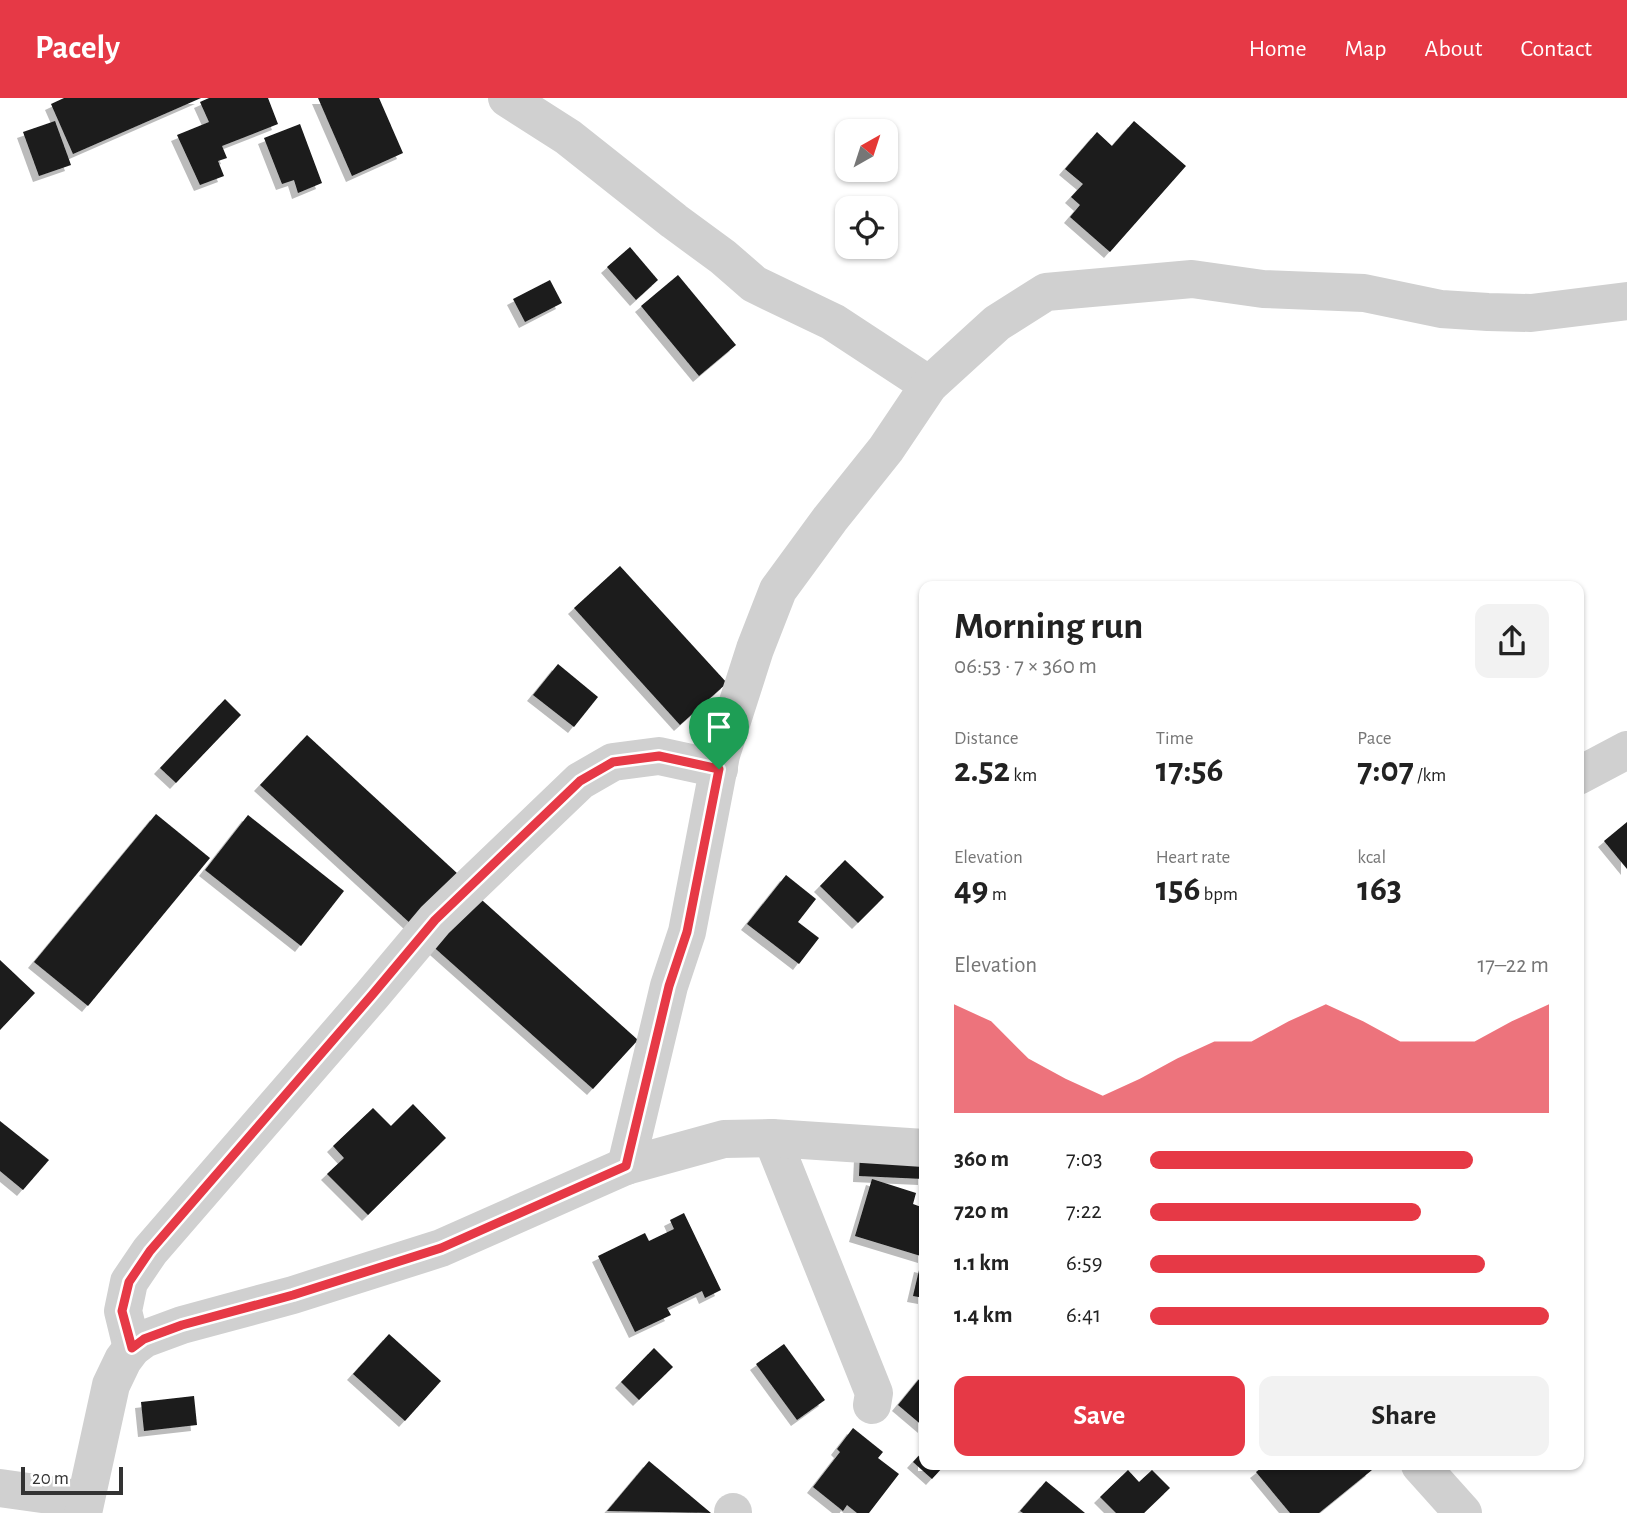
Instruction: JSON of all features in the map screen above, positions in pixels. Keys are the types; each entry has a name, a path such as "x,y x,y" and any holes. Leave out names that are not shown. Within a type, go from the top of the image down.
{"street":[{"path":"507,98 568,136 754,284 833,322 929,385"},
{"path":"626,1166 669,986 687,932 719,769 755,649 778,590 886,449 929,385 997,323 1046,292 1192,279 1263,289 1364,293 1441,309 1488,312 1531,313 1627,301"},
{"path":"1584,773 1627,750"},
{"path":"132,1348 122,1311 129,1282 150,1251 435,920 580,781 613,762 659,756 719,769"},
{"path":"772,1138 874,1393 872,1405"},
{"path":"0,1488 84,1507 111,1385 123,1360 132,1348 144,1339 182,1325 293,1295 441,1248 626,1166 724,1139 772,1138 919,1148"},
{"path":"1424,1470 1463,1513"}],"building":[{"path":"64,98 201,98 73,154 51,104"},
{"path":"209,98 268,98 278,124 222,146 227,158 218,161 224,176 200,185 177,135 209,122 200,102"},
{"path":"318,98 379,98 403,153 352,176"},
{"path":"55,121 71,165 39,176 23,132"},
{"path":"1134,121 1186,166 1110,252 1070,217 1080,205 1071,197 1083,184 1065,169 1097,132 1112,146"},
{"path":"300,124 322,183 298,193 294,180 282,184 264,138"},
{"path":"630,247 658,280 636,300 607,267"},
{"path":"678,275 736,345 699,376 641,306"},
{"path":"550,280 562,303 525,322 513,299"},
{"path":"620,566 727,683 680,725 574,608"},
{"path":"558,664 598,697 574,727 533,695"},
{"path":"225,699 241,715 176,783 160,768"},
{"path":"307,735 458,874 411,924 260,785"},
{"path":"156,814 210,858 88,1006 34,962"},
{"path":"248,815 344,891 301,946 205,870"},
{"path":"1627,822 1627,869 1604,841"},
{"path":"845,860 884,897 858,923 820,886"},
{"path":"786,875 816,899 798,922 819,938 799,964 747,924"},
{"path":"473,892 638,1040 593,1089 428,942"},
{"path":"0,960 35,993 0,1030"},
{"path":"413,1104 446,1138 368,1215 327,1174 344,1158 333,1146 373,1108 391,1126"},
{"path":"0,1121 49,1160 23,1190 0,1171"},
{"path":"860,1154 919,1156 919,1179 859,1176"},
{"path":"872,1179 916,1193 913,1204 919,1206 919,1255 855,1236"},
{"path":"684,1213 721,1290 705,1298 702,1291 667,1308 671,1315 635,1332 598,1256 645,1233 649,1241 674,1229 670,1220"},
{"path":"919,1270 919,1297 913,1296"},
{"path":"389,1334 441,1381 405,1421 353,1374"},
{"path":"784,1344 825,1400 797,1420 756,1364"},
{"path":"654,1348 673,1367 639,1400 621,1382"},
{"path":"919,1379 919,1423 898,1405"},
{"path":"194,1396 197,1425 144,1431 141,1402"},
{"path":"853,1428 883,1452 878,1458 899,1474 869,1513 857,1513 847,1505 843,1511 813,1487 840,1452 837,1449"},
{"path":"919,1455 919,1467 913,1462"},
{"path":"649,1461 711,1513 607,1511"},
{"path":"922,1470 940,1470 932,1479"},
{"path":"1128,1470 1139,1482 1152,1470 1170,1488 1144,1513 1116,1513 1100,1497"},
{"path":"1372,1470 1319,1513 1290,1513 1256,1472"},
{"path":"1046,1481 1085,1513 1020,1511"}],"route":[{"path":"659,756 719,769 687,932 669,986 626,1166 441,1248 293,1295 182,1325 144,1339 132,1348 122,1311 129,1282 150,1251 435,920 580,781 613,762 659,756"}]}
